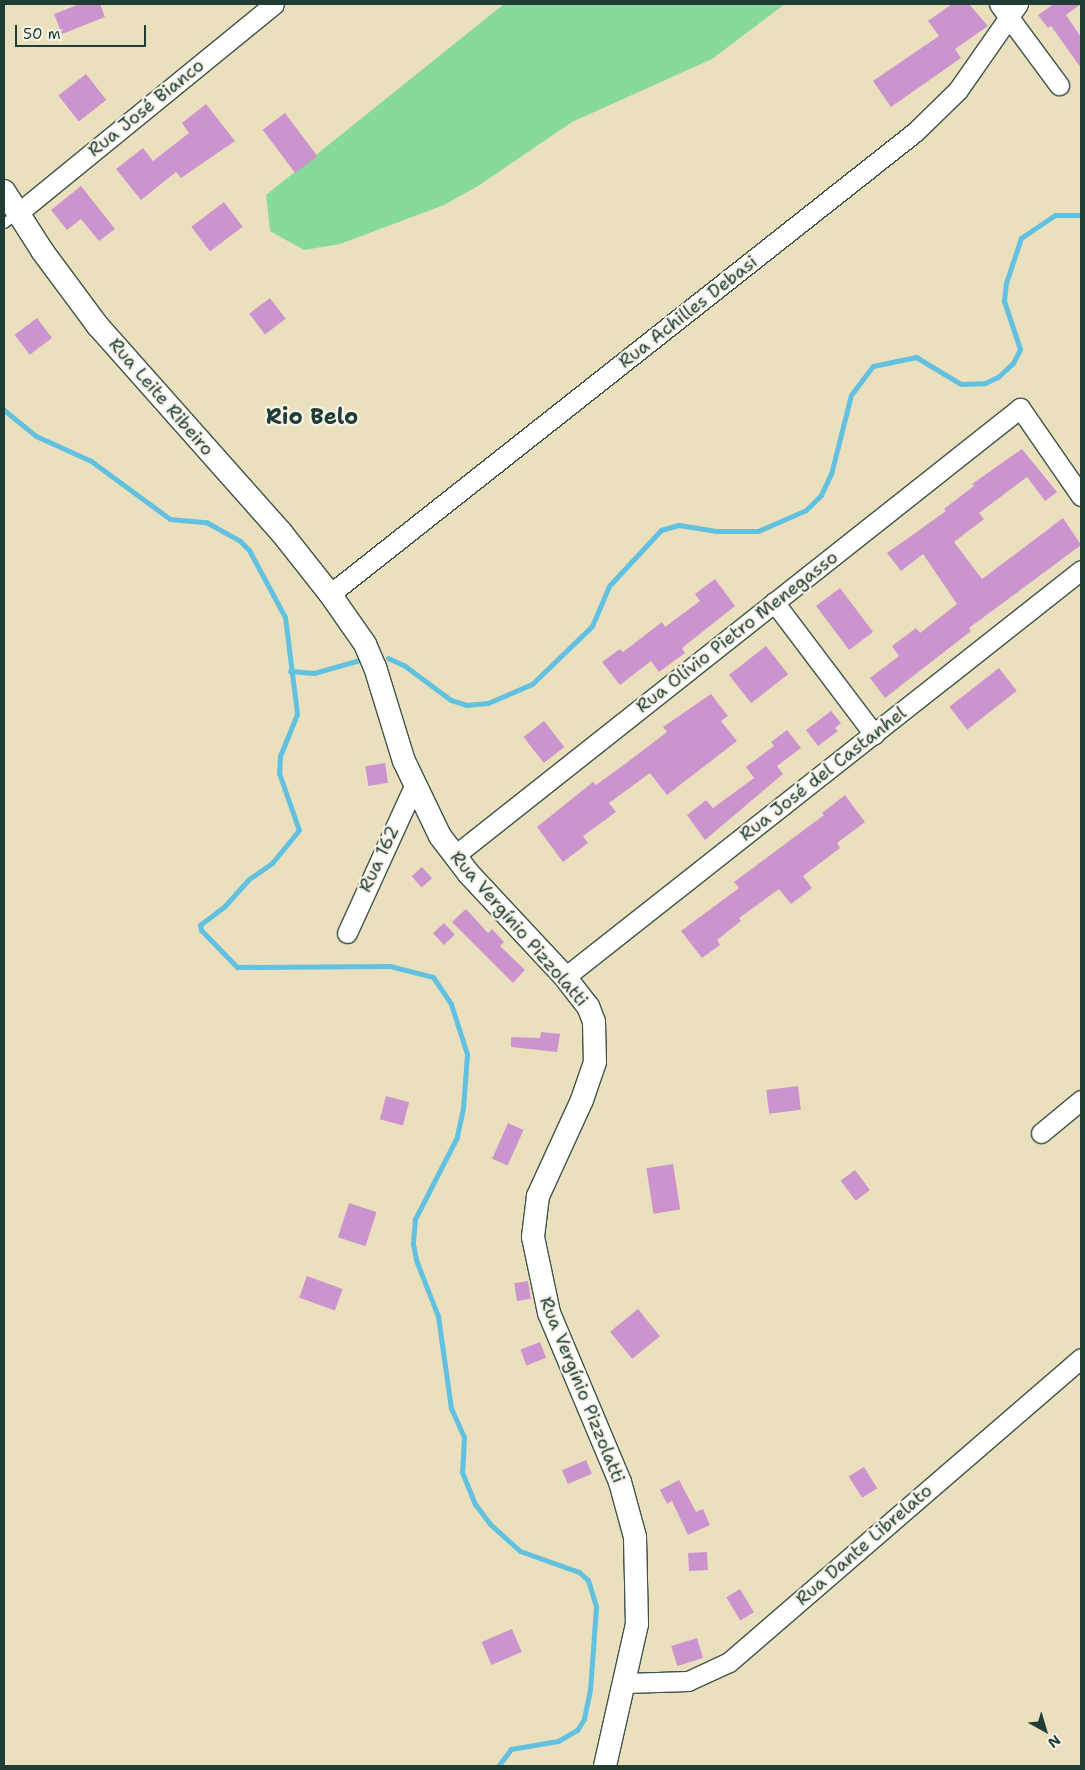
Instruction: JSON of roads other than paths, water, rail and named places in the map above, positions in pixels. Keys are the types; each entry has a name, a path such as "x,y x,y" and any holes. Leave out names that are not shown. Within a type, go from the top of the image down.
{"street":[{"name":"Rua José Bianco","path":"11,218 274,4"},
{"path":"1009,8 1059,85"},
{"name":"Rua Achilles Debasi","path":"330,594 915,132 958,90 1009,8"},
{"name":"Rua Leite Ribeiro","path":"4,191 11,218 98,326 281,532 330,594"},
{"name":"Rua Olívio Pietro Menegasso","path":"454,856 1020,408 1079,489"},
{"name":"Rua José del Castanhel","path":"566,977 1081,570"},
{"name":"Rua Vergínio Pizzolatti","path":"330,594 365,644 376,667 414,786 454,856 566,977 588,1006 594,1022 595,1062 582,1100 538,1196 533,1237 549,1314 620,1482 634,1538 637,1624 626,1683 605,1766"},
{"path":"774,602 874,734"},
{"name":"Rua 162","path":"347,933 414,786"},
{"path":"1040,1133 1081,1100"},
{"name":"Rua Dante Librelato","path":"626,1683 665,1684 688,1681 729,1662 1081,1358"}],"waterway":[{"path":"388,658 405,666 451,700 466,705 488,703 532,684 592,626 609,586 661,530 679,525 717,531 758,531 806,510 821,495 831,474 851,395 873,366 916,357 961,384 985,383 998,377 1013,363 1020,349 1004,301 1006,283 1021,238 1055,215 1081,215"},
{"path":"4,410 36,436 91,461 170,519 206,522 240,541 249,550 285,617 297,714 280,756 279,773 299,830 272,863 249,879 225,906 200,925 201,930 237,967 390,966 433,977 451,1004 467,1054 463,1108 457,1137 415,1219 413,1244 416,1260 438,1316 451,1408 464,1437 462,1472 475,1504 490,1524 520,1551 579,1572 588,1580 596,1607 590,1690 584,1719 577,1730 558,1741 511,1749 498,1766"},
{"path":"290,671 314,673 360,660"}],"district":[{"name":"Rio Belo","path":"312,417"}]}
